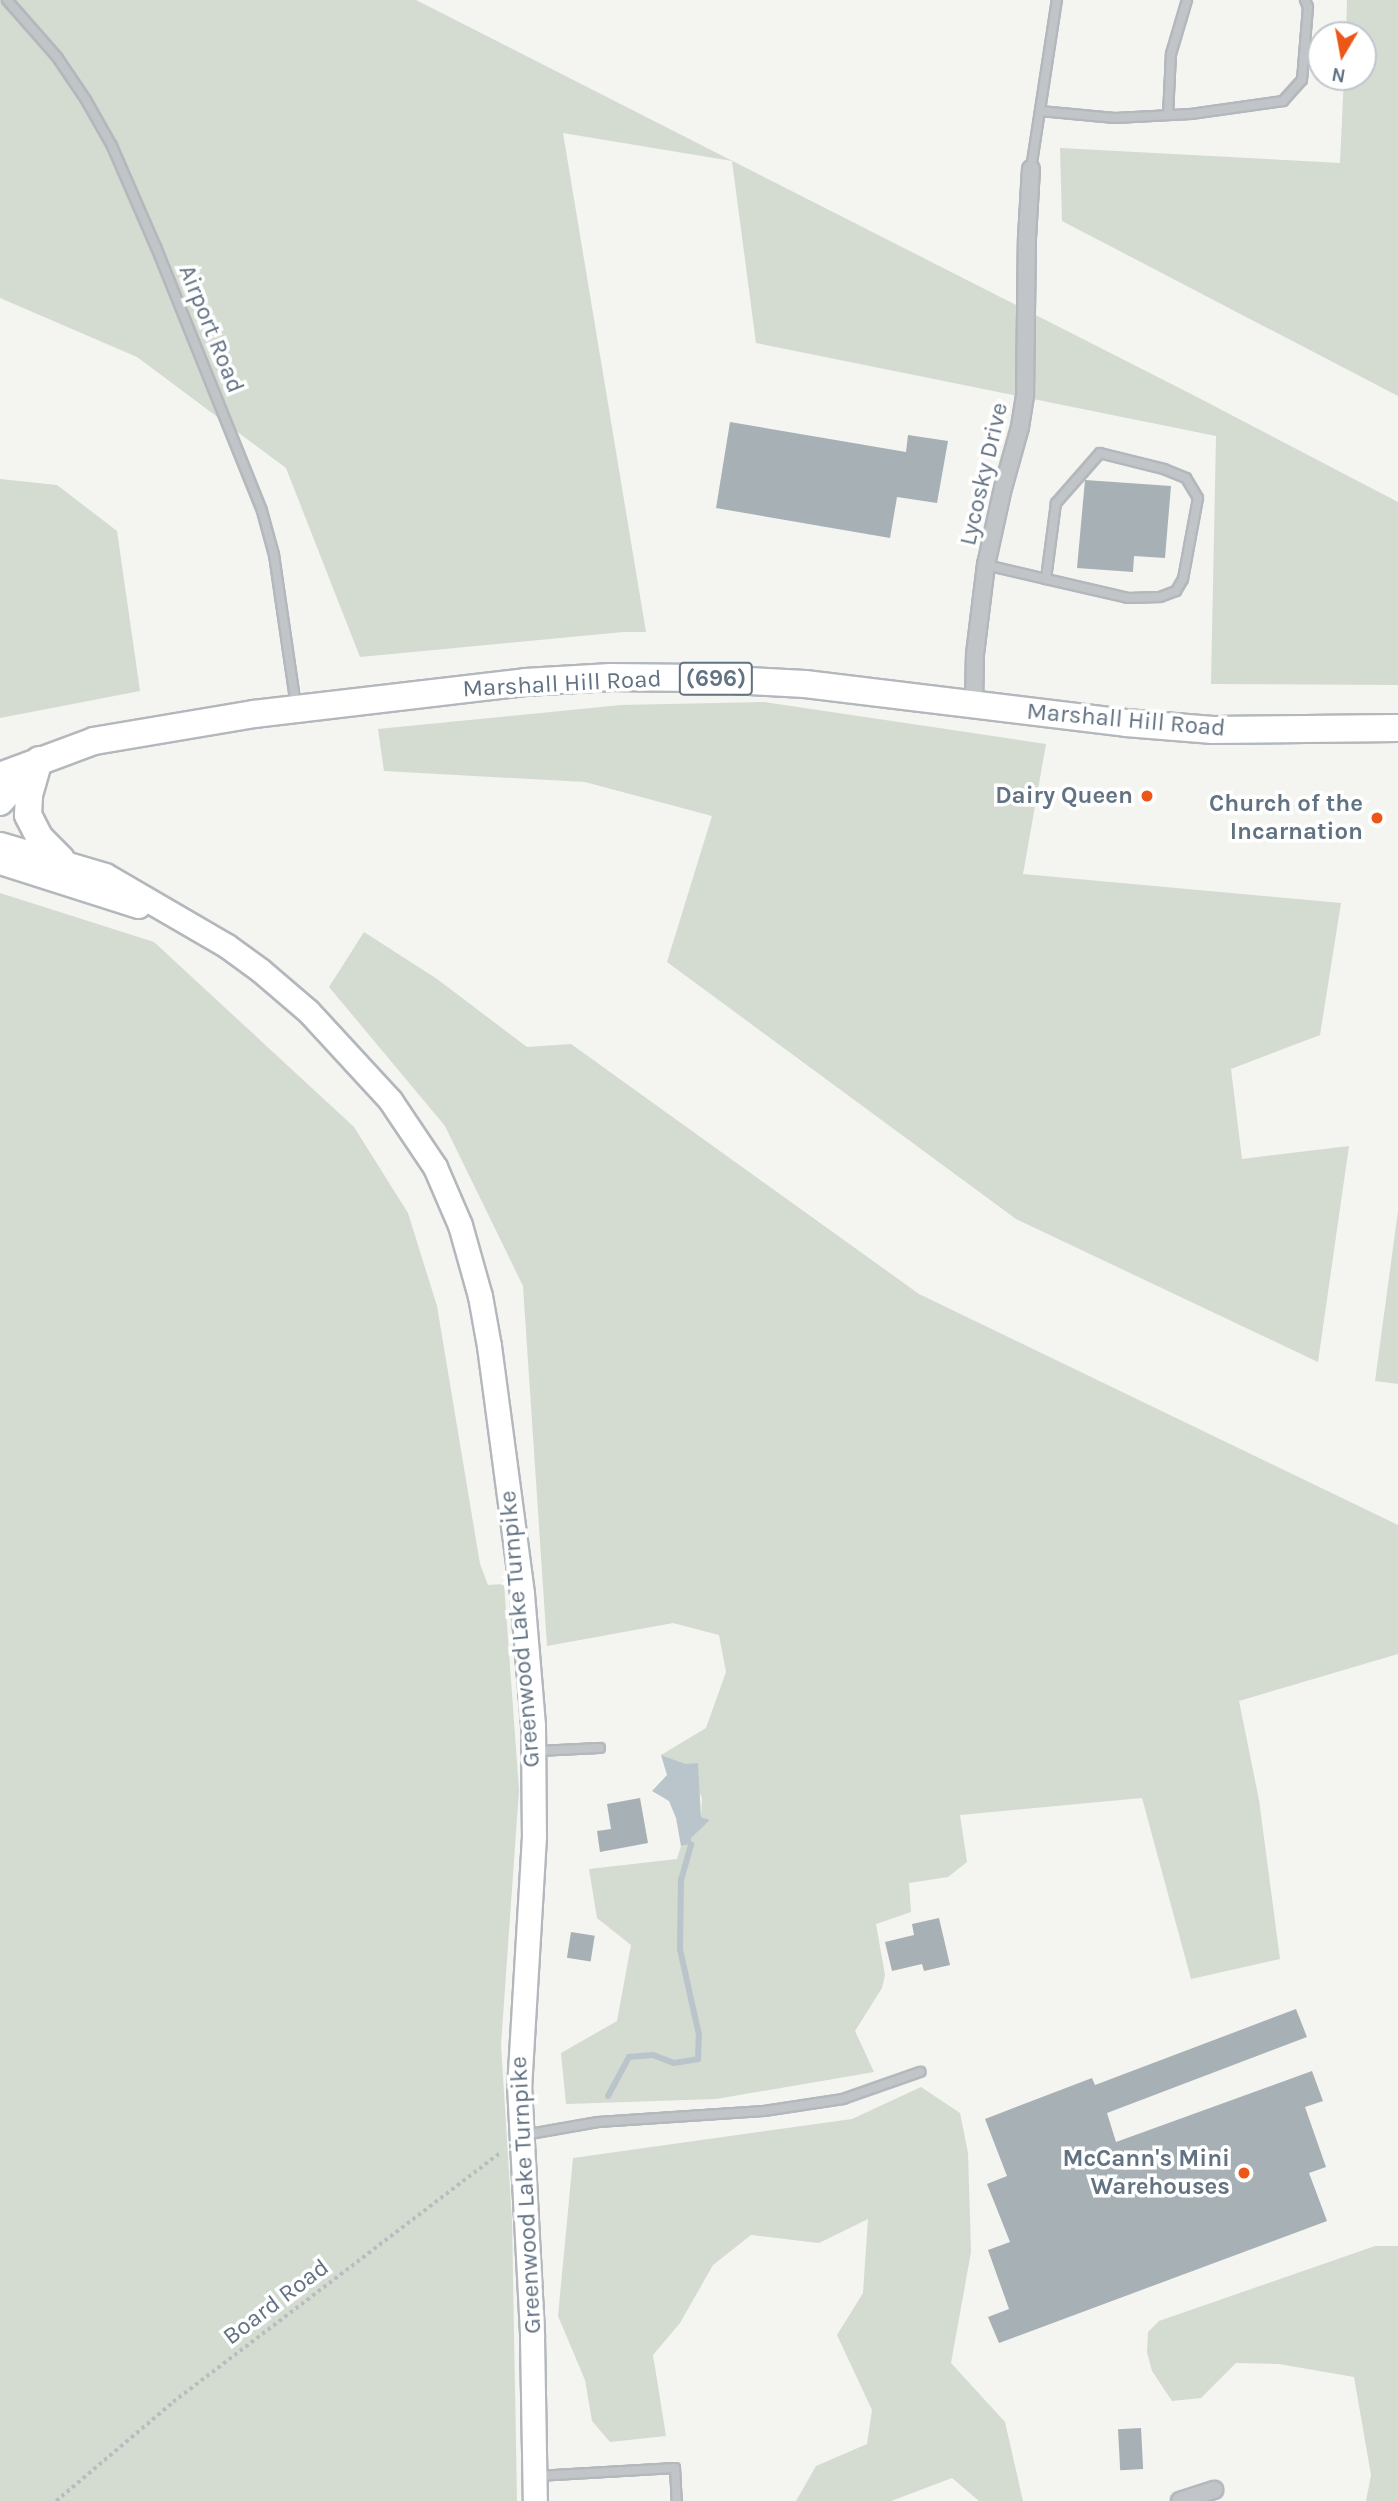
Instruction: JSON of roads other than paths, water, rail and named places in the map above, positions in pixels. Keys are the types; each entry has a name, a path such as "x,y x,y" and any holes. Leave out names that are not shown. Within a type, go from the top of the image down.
{"main road":[{"name":"Marshall Hill Road","path":"0,802 38,760 94,741 296,708 525,682 611,677 805,684 1126,723 1213,730 1398,728"},
{"path":"0,776 38,760"},
{"path":"38,760 29,796 28,815 39,837 61,859"},
{"name":"Greenwood Lake Turnpike","path":"0,844 61,859 106,875 249,962 308,1011 390,1100 417,1138 448,1195 480,1296 489,1346 522,1594 534,1751 534,1836 519,2045 532,2337 535,2501"},
{"name":"Greenwood Lake Turnpike","path":"0,862 181,920"}],"street":[{"name":"Lycosky Drive","path":"974,705 975,654 986,565 1020,427 1025,394 1027,238 1031,169"},
{"path":"1180,2501 1214,2490"}],"lane":[{"name":"Airport Road","path":"7,0 57,57 86,100 112,146 166,271 262,511 274,555 296,708"},
{"path":"1031,169 1057,0"},
{"path":"1168,115 1171,54 1187,0"},
{"path":"1040,111 1115,118 1168,115 1283,101 1302,80 1308,7 1305,0"},
{"path":"986,565 1046,579 1128,598 1160,597 1176,591 1183,579 1198,498 1186,478 1164,469 1100,453 1056,503 1046,579"},
{"path":"534,1751 600,1748"},
{"path":"522,2135 598,2122 764,2110 843,2099 920,2072"},
{"path":"534,2476 675,2468 677,2501"}],"waterway":[{"path":"608,2096 629,2057 653,2055 674,2063 698,2059 699,2035 680,1949 681,1880 691,1844"}],"place":[{"name":"Dairy Queen","path":"1147,796"},
{"name":"Church of the Incarnation","path":"1377,818"},
{"name":"McCann's Mini Warehouses","path":"1244,2173"}]}
